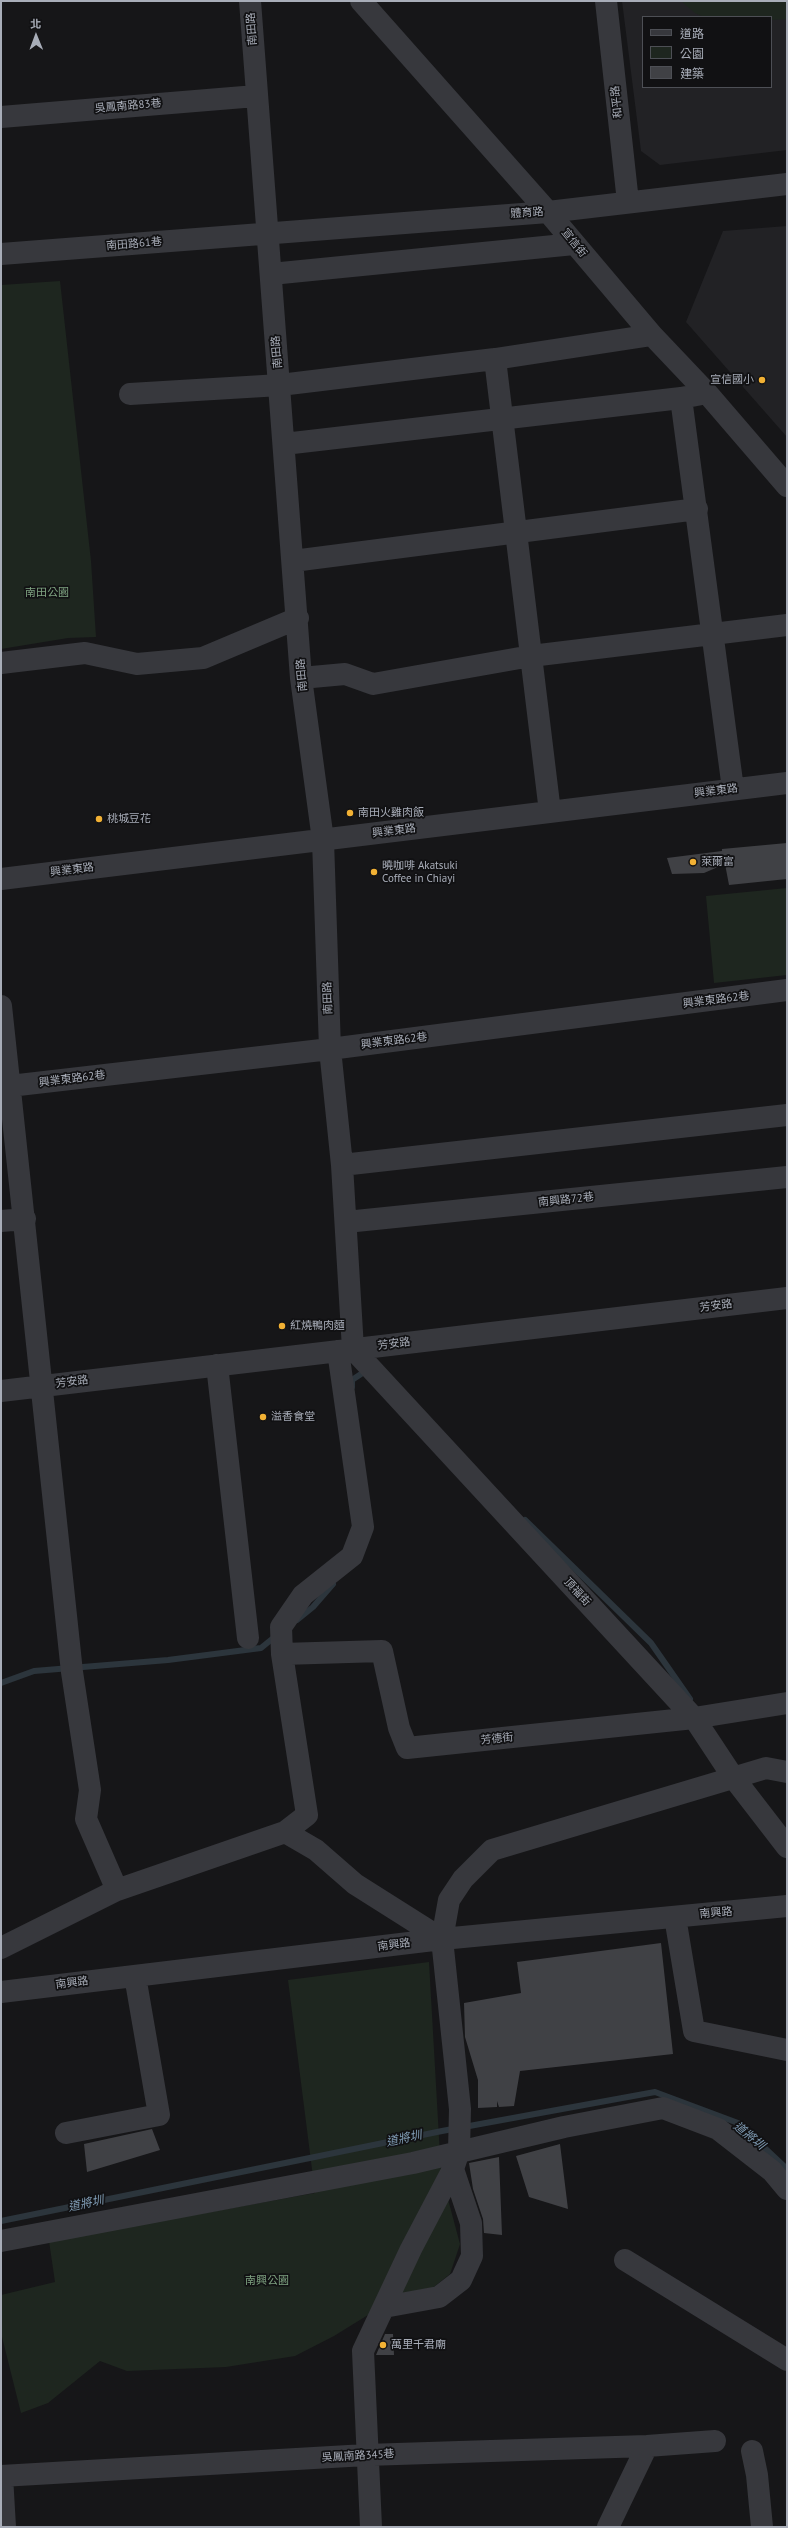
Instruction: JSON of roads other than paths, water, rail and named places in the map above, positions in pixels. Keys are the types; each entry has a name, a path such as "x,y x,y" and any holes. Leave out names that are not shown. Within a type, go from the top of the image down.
{"street":[{"name":"南田路","path":"250,1 266,233 271,274 280,385 302,678 323,840 330,1049 342,1165 346,1222 345,1350 362,1527 352,1556 303,1595 281,1627 282,1654 307,1815 285,1832"},
{"name":"宣信街","path":"360,1 548,212 652,335 707,393 787,486"},
{"name":"和平路","path":"606,1 628,202"},
{"name":"吳鳳南路83巷","path":"1,117 256,96"},
{"name":"體育路","path":"266,233 548,212 787,184"},
{"name":"南田路61巷","path":"1,254 266,233"},
{"path":"271,274 574,244"},
{"path":"130,394 280,385 495,358 652,335"},
{"path":"495,358 550,812"},
{"path":"284,444 681,398 707,393"},
{"path":"681,398 697,509 711,634 733,789"},
{"path":"293,561 697,509"},
{"path":"1,663 85,653 137,664 203,658 298,618"},
{"path":"302,678 345,674 373,684 531,656 787,625"},
{"name":"興業東路","path":"1,879 787,783"},
{"name":"興業東路62巷","path":"6,1086 330,1049 787,990"},
{"path":"1,1006 6,1086 25,1219 72,1672 90,1790 86,1819 117,1890"},
{"path":"342,1165 787,1115"},
{"name":"南興路72巷","path":"346,1222 787,1177"},
{"path":"1,1221 25,1219"},
{"name":"芳安路","path":"1,1391 787,1298"},
{"name":"頂福街","path":"345,1350 694,1718 733,1777 787,1847"},
{"path":"217,1365 248,1638"},
{"name":"芳德街","path":"282,1654 382,1651 399,1728 407,1748 694,1718 787,1703"},
{"path":"384,2307 439,2297 461,2280 472,2256 471,2223 456,2160 460,2109 442,1938 449,1900 463,1879 492,1850 622,1813 733,1777 766,1768 787,1772"},
{"path":"1,1948 117,1890 285,1832 316,1850 355,1884 442,1938"},
{"name":"南興路","path":"1,1992 442,1938 787,1906"},
{"path":"675,1917 694,2031 787,2050"},
{"path":"66,2134 159,2115 135,1976"},
{"path":"1,2241 414,2163 456,2160 564,2126 663,2108 718,2129 772,2171 787,2189"},
{"path":"371,2527 366,2455 363,2350 456,2160"},
{"path":"625,2260 787,2360"},
{"name":"吳鳳南路345巷","path":"1,2476 366,2455 647,2446 714,2441"},
{"path":"608,2527 647,2446"},
{"path":"752,2450 757,2475 762,2527"},
{"path":"1,2476 4,2527"}],"waterway":[{"path":"352,1387 352,1380 367,1370"},
{"path":"525,1520 651,1643 690,1699"},
{"path":"297,1620 313,1607 333,1584"},
{"path":"1,1683 34,1671 168,1660 261,1648 277,1635"},
{"name":"道將圳","path":"1,2221 442,2131 655,2092 738,2123 787,2169"}],"place":[{"name":"宣信國小","path":"762,380"},
{"name":"南田火雞肉飯","path":"350,813"},
{"name":"桃城豆花","path":"99,819"},
{"name":"萊爾富","path":"693,862"},
{"name":"曉咖啡 Akatsuki Coffee in Chiayi","path":"374,872"},
{"name":"紅燒鴨肉麵","path":"282,1326"},
{"name":"溢香食堂","path":"263,1417"},
{"name":"萬里千君廟","path":"383,2345"}],"park label":[{"name":"南田公園","path":"47,593"},
{"name":"南興公園","path":"267,2281"}]}
